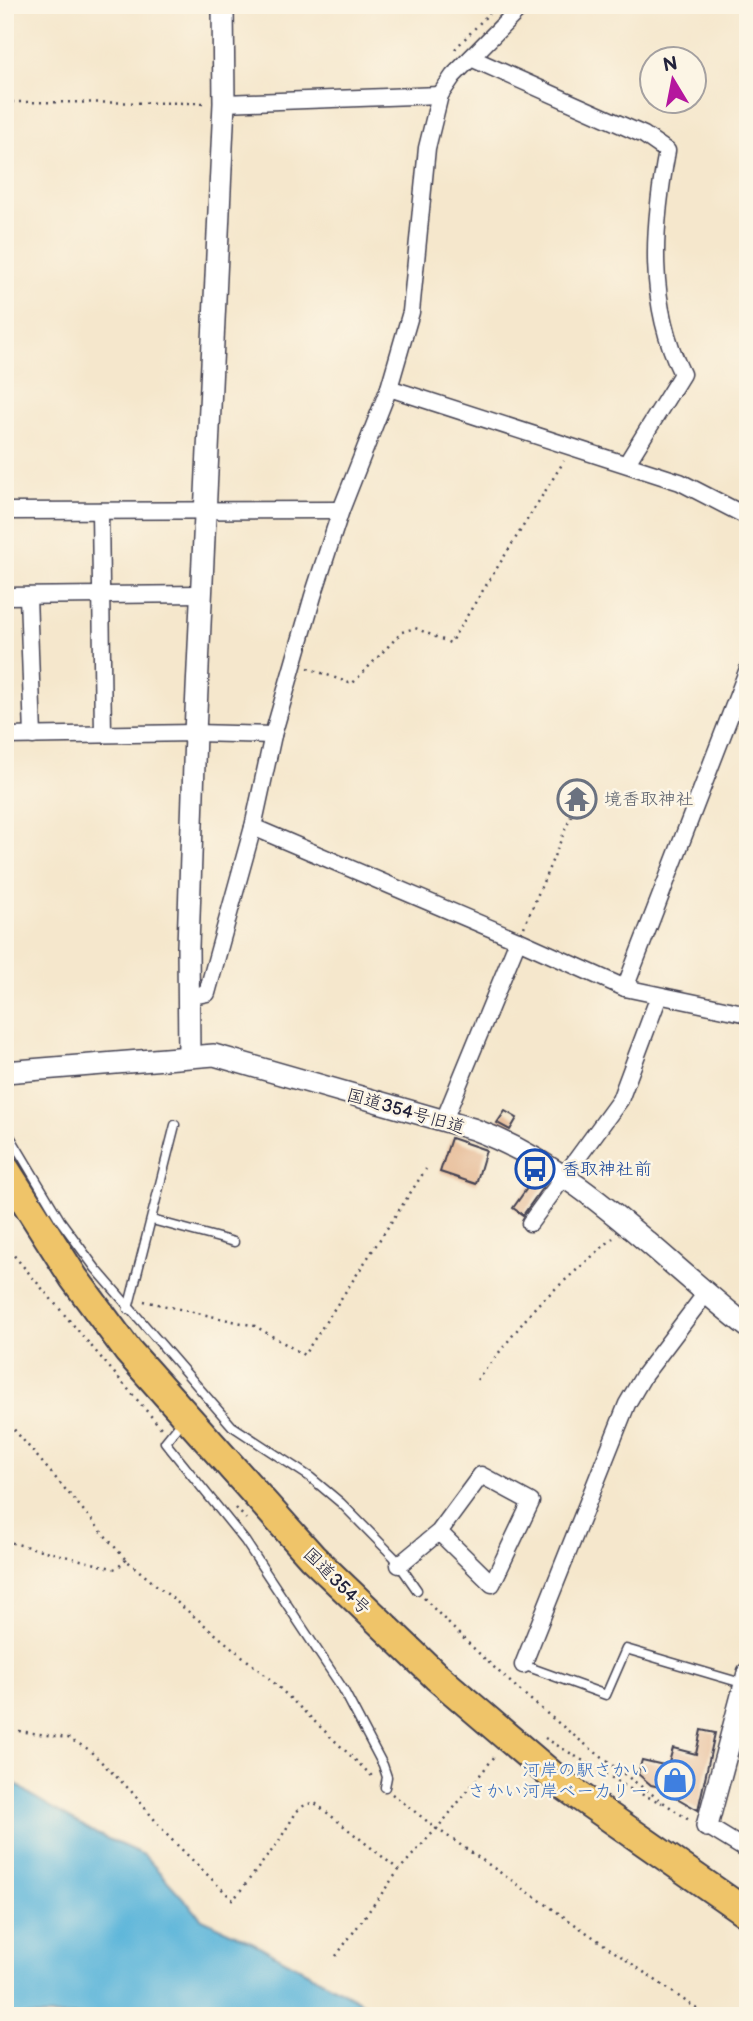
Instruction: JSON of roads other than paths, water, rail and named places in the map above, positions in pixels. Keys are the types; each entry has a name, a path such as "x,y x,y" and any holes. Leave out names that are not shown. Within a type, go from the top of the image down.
{"highway":[{"name":"国道354号","path":"5,1169 105,1321 185,1418 312,1557 436,1676 562,1784 748,1914"}],"street":[{"path":"189,1055 195,733 224,103 223,5"},
{"path":"188,997 207,993 253,827 273,735 294,663 341,510 389,388 411,312 427,148 440,95 453,76 523,5"},
{"path":"471,58 644,135 667,151 656,212 654,257 666,330 673,356 682,374 627,463"},
{"path":"224,103 440,95"},
{"path":"389,388 680,482 748,517"},
{"path":"5,511 341,510"},
{"path":"100,511 103,734"},
{"path":"5,596 201,594"},
{"path":"28,596 33,736"},
{"path":"625,988 748,668"},
{"path":"5,736 195,733 273,735"},
{"path":"253,827 625,988 748,1014"},
{"path":"444,1120 518,940"},
{"path":"530,1223 620,1100 659,996"},
{"name":"国道354号旧道","path":"5,1072 189,1055 234,1059 444,1120 505,1141 566,1177 748,1326"},
{"path":"523,1665 627,1404 644,1375 706,1293"},
{"path":"399,1565 439,1532 481,1475 531,1502 492,1584 439,1532"},
{"path":"746,1678 700,1824 748,1850"}],"lane":[{"path":"128,1309 134,1298 175,1125"},
{"path":"5,1128 60,1220 128,1309 232,1426 310,1477 363,1525 399,1565 417,1590"},
{"path":"152,1220 234,1242"},
{"path":"185,1418 165,1442 245,1541 343,1689 383,1765 387,1777 385,1787"},
{"path":"523,1665 606,1695 626,1649 746,1678"}],"water":[{"path":"5,1776 34,1797 97,1834 144,1855 202,1919 250,1941 387,2016 5,2016"}],"place":[{"name":"境香取神社","path":"577,799"},
{"name":"香取神社前","path":"535,1169"},
{"name":"河岸の駅さかい さかい河岸ベーカリー","path":"675,1780"}]}
